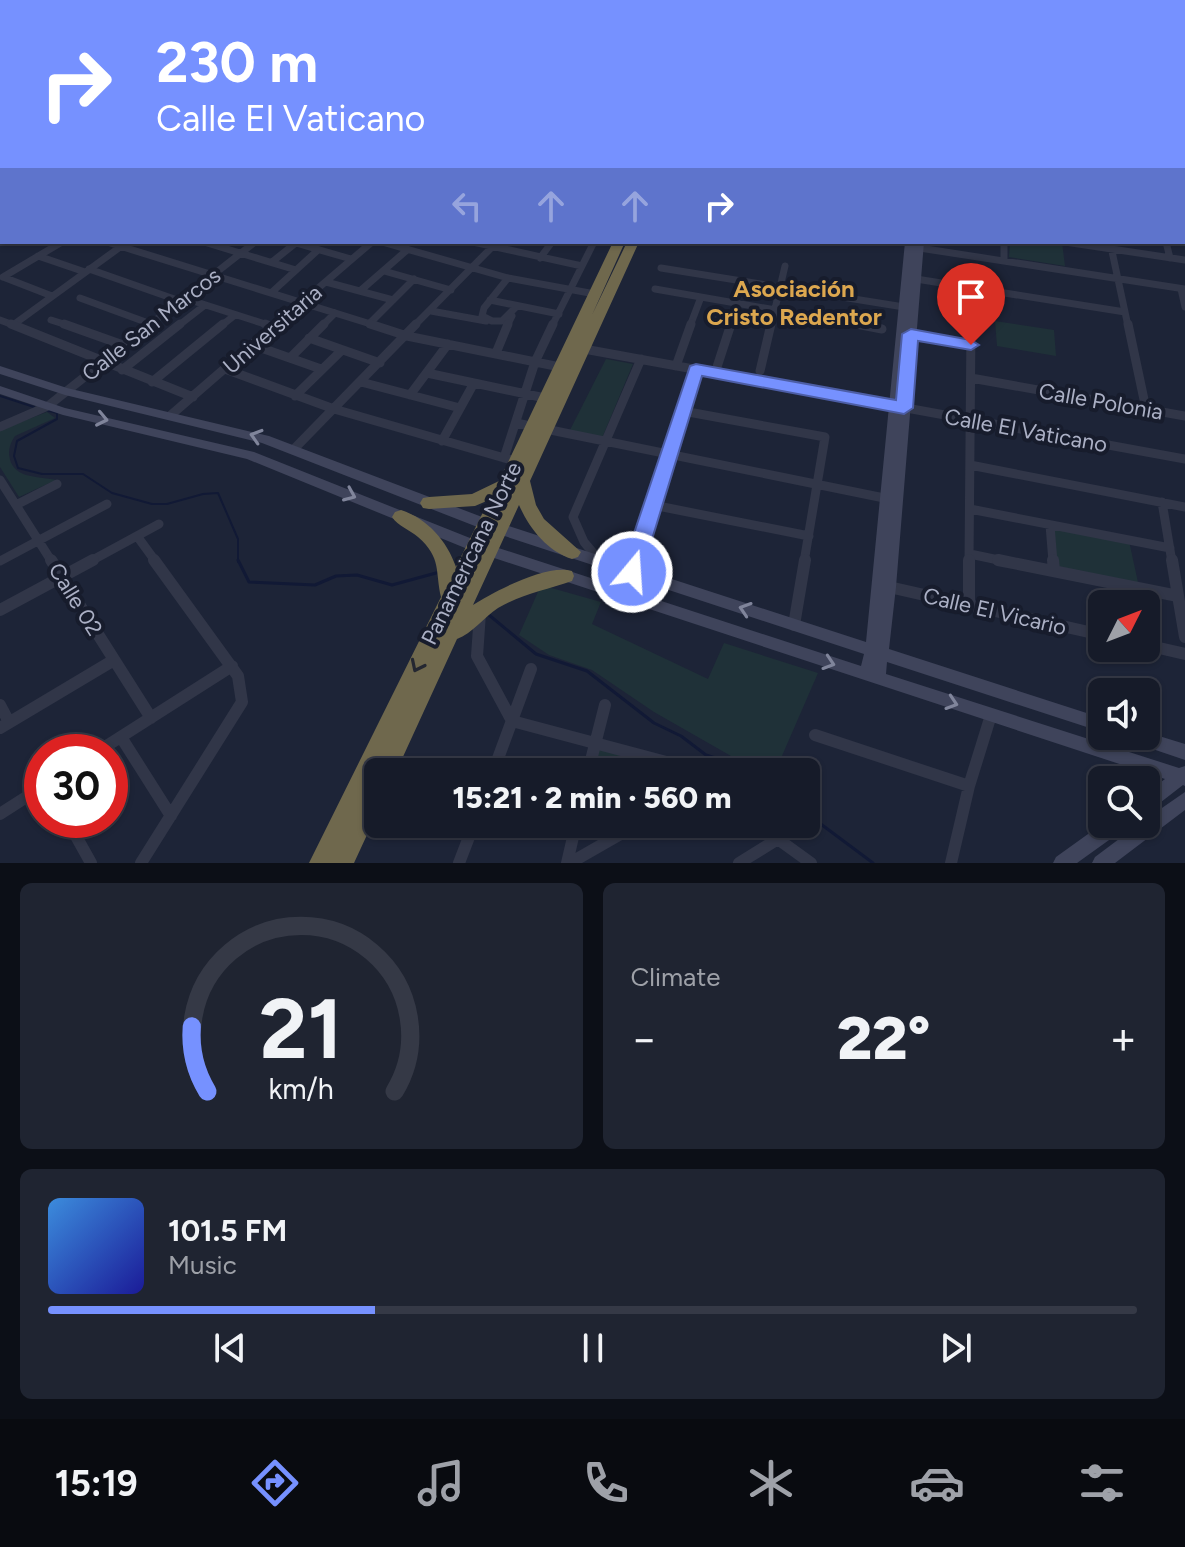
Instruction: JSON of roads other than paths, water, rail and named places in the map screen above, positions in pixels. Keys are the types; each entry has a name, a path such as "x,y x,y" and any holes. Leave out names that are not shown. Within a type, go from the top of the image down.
{"highway":[{"name":"Panamericana Norte","path":"321,863 448,602 493,526 512,484 531,427 536,396 560,367 618,244"},
{"name":"Panamericana Norte","path":"512,484 509,460 584,349 632,244"},
{"path":"429,503 458,504 512,484 535,521 557,543 572,552"},
{"path":"401,517 418,526 439,546 451,580 448,602"},
{"name":"Panamericana Norte","path":"392,758 448,641 482,548"},
{"path":"448,641 480,610 521,588 565,576"},
{"path":"342,863 364,817"}],"main road":[{"path":"877,652 900,407 916,279 914,245"},
{"path":"900,407 904,307 914,245"},
{"path":"0,370 65,391 245,433 493,526 1088,720"},
{"path":"0,390 48,406 250,455 482,548 1184,776"},
{"path":"872,676 889,587 891,500"},
{"path":"526,563 525,552 538,541"},
{"path":"1160,744 1185,752"},
{"path":"1160,793 1184,776"},
{"path":"1101,863 1185,800"},
{"path":"1062,863 1097,838"}],"street":[{"path":"52,296 3,277 59,244"},
{"path":"13,325 124,244 214,276 407,336 560,367"},
{"path":"210,244 296,270"},
{"name":"Calle San Marcos","path":"0,427 48,406 253,244"},
{"path":"272,262 294,244"},
{"path":"302,244 351,259"},
{"name":"Universitaria","path":"171,415 370,244"},
{"path":"388,244 508,278 595,294"},
{"path":"540,258 550,244"},
{"path":"427,373 536,396 535,362 593,244"},
{"path":"1004,244 1004,261"},
{"path":"1088,244 1185,260"},
{"path":"1166,244 1170,258"},
{"path":"294,449 495,245 582,266"},
{"path":"914,245 1183,289 1185,307"},
{"path":"1111,246 1146,409"},
{"path":"271,293 318,250"},
{"path":"360,291 407,250"},
{"path":"38,256 273,327"},
{"path":"760,371 785,266"},
{"path":"661,268 904,307"},
{"path":"384,271 451,290"},
{"path":"490,321 482,312 508,278"},
{"path":"369,324 414,279"},
{"path":"916,279 1125,312"},
{"path":"326,282 393,300"},
{"path":"969,605 971,288"},
{"path":"655,289 882,329"},
{"path":"676,366 701,297"},
{"path":"80,298 151,324"},
{"path":"490,300 559,314"},
{"path":"715,373 738,303"},
{"path":"122,370 205,305"},
{"path":"496,353 517,306"},
{"path":"431,311 490,321 510,320"},
{"path":"290,358 335,313"},
{"path":"152,382 235,315"},
{"path":"0,320 193,397"},
{"path":"51,320 123,345"},
{"path":"911,334 971,345"},
{"path":"309,338 380,363"},
{"path":"410,395 448,344"},
{"path":"253,345 321,369"},
{"name":"Calle El Vaticano","path":"584,349 1185,459"},
{"path":"295,396 342,350"},
{"path":"602,562 584,542 573,517 641,359"},
{"path":"225,369 334,409 509,460"},
{"path":"632,572 696,369"},
{"name":"Calle Polonia","path":"971,378 1185,416"},
{"path":"361,382 460,408"},
{"path":"442,441 474,383"},
{"path":"683,411 825,437 794,625"},
{"path":"531,427 891,500"},
{"path":"970,465 1185,507"},
{"name":"Calle 02","path":"0,480 151,718"},
{"path":"16,505 57,484"},
{"path":"1162,502 1185,637"},
{"path":"0,561 107,504"},
{"path":"653,505 809,536"},
{"path":"970,509 1170,548"},
{"path":"0,610 159,524"},
{"path":"1050,525 1054,571"},
{"path":"137,536 232,666 241,684 242,702 141,863"},
{"path":"970,554 1178,596"},
{"name":"Calle El Vicario","path":"889,587 1088,632"},
{"path":"480,610 477,656 512,721 649,758"},
{"path":"1160,648 1185,654"},
{"path":"0,705 5,725 114,660"},
{"path":"126,734 232,666"},
{"path":"498,758 531,669"},
{"path":"592,758 605,705"},
{"path":"951,863 969,786 991,715"},
{"path":"815,735 969,786"},
{"path":"128,748 171,816"},
{"path":"0,814 24,799"},
{"path":"77,838 91,863"},
{"path":"459,863 469,838"},
{"path":"568,863 573,838"},
{"path":"568,863 613,838"},
{"path":"739,863 778,839 811,863"}],"waterway":[{"path":"0,396 34,407"},
{"path":"46,410 57,413 57,419 17,441 14,456 18,468 42,474 83,474 112,493 152,504 167,504 218,493 238,539 238,560"},
{"path":"238,560 249,582 315,585 336,576 357,575 392,585 436,573"},
{"path":"489,615 536,654 587,671 654,723 715,758"},
{"path":"820,823 873,863"}],"district":[{"name":"Asociación Cristo Redentor","path":"794,303"}]}
